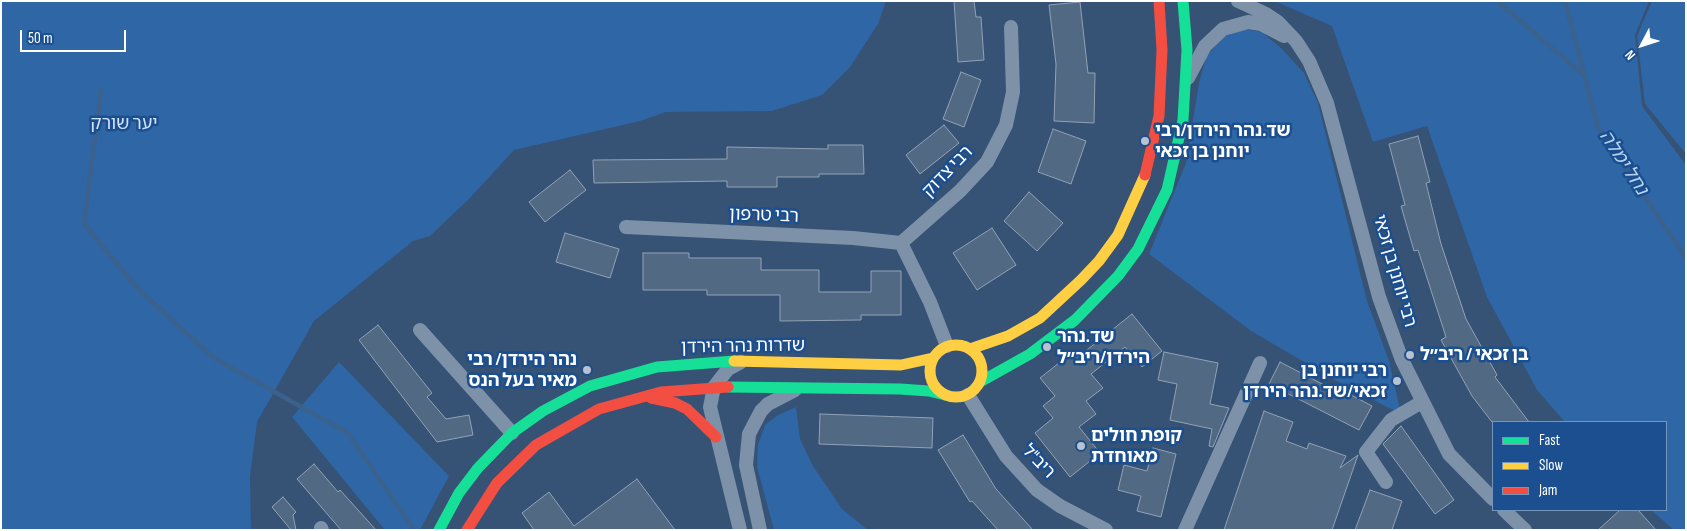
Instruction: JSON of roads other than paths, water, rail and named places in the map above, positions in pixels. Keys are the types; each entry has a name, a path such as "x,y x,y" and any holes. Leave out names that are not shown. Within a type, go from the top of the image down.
{"main road":[{"path":"970,349 1008,336 1040,318 1100,261 1118,236 1144,181 1159,116 1162,50 1159,1"},
{"path":"467,530 497,484 536,445 600,409 642,396 714,386 919,390 956,397 968,395 980,382 1030,354 1075,320 1118,276 1138,248 1167,190 1183,120 1187,50 1183,1"},
{"path":"945,395 933,383 930,366 933,358 947,346 958,345 970,349 980,360 982,367 980,382"},
{"name":"שדרות נהר הירדן","path":"439,530 459,493 478,468 512,433 543,411 590,386 627,374 676,365 741,362 901,364 933,358"},
{"path":"642,396 675,403 687,409 716,437"}],"street":[{"name":"רבי יוחנן בן זכאי","path":"1238,1 1266,14 1278,22 1296,41 1309,61 1327,103 1379,297 1402,360 1449,454 1492,498"},
{"name":"רבי יוחנן בן זכאי","path":"1186,81 1198,57 1209,41 1223,29 1236,24 1255,23 1276,30 1286,37 1309,61"},
{"name":"רבי צדוק","path":"901,243 960,191 987,162 1006,125 1013,92 1011,27"},
{"name":"רבי טרפון","path":"626,228 853,238 901,243"},
{"path":"901,243 930,302 947,346"},
{"path":"420,330 512,433"},
{"path":"740,530 710,407 714,386 728,369 741,362"},
{"path":"1184,530 1260,363"},
{"path":"760,530 746,465 749,434 761,411 768,404 786,392 803,388"},
{"name":"ריב\"ל","path":"968,395 1006,456 1037,490 1060,506 1106,530"},
{"path":"1386,482 1366,452 1391,420 1422,402"},
{"path":"1505,511 1525,530"}],"waterway":[{"path":"1497,1 1585,76"},
{"name":"נחל ימלה","path":"1565,1 1598,127 1686,258"},
{"path":"101,90 84,224 139,290 214,358 348,433 414,530"}],"place":[{"name":"שד.נהר הירדן/רבי יוחנן בן זכאי","path":"1145,141"},
{"name":"שד.נהר הירדן/ריב״ל","path":"1047,347"},
{"name":"בן זכאי / ריב״ל","path":"1410,355"},
{"name":"נהר הירדן/ רבי מאיר בעל הנס","path":"587,370"},
{"name":"רבי יוחנן בן זכאי/שד.נהר הירדן","path":"1397,381"},
{"name":"קופת חולים מאוחדת","path":"1081,446"}],"park label":[{"name":"יער שורק","path":"124,124"}]}
